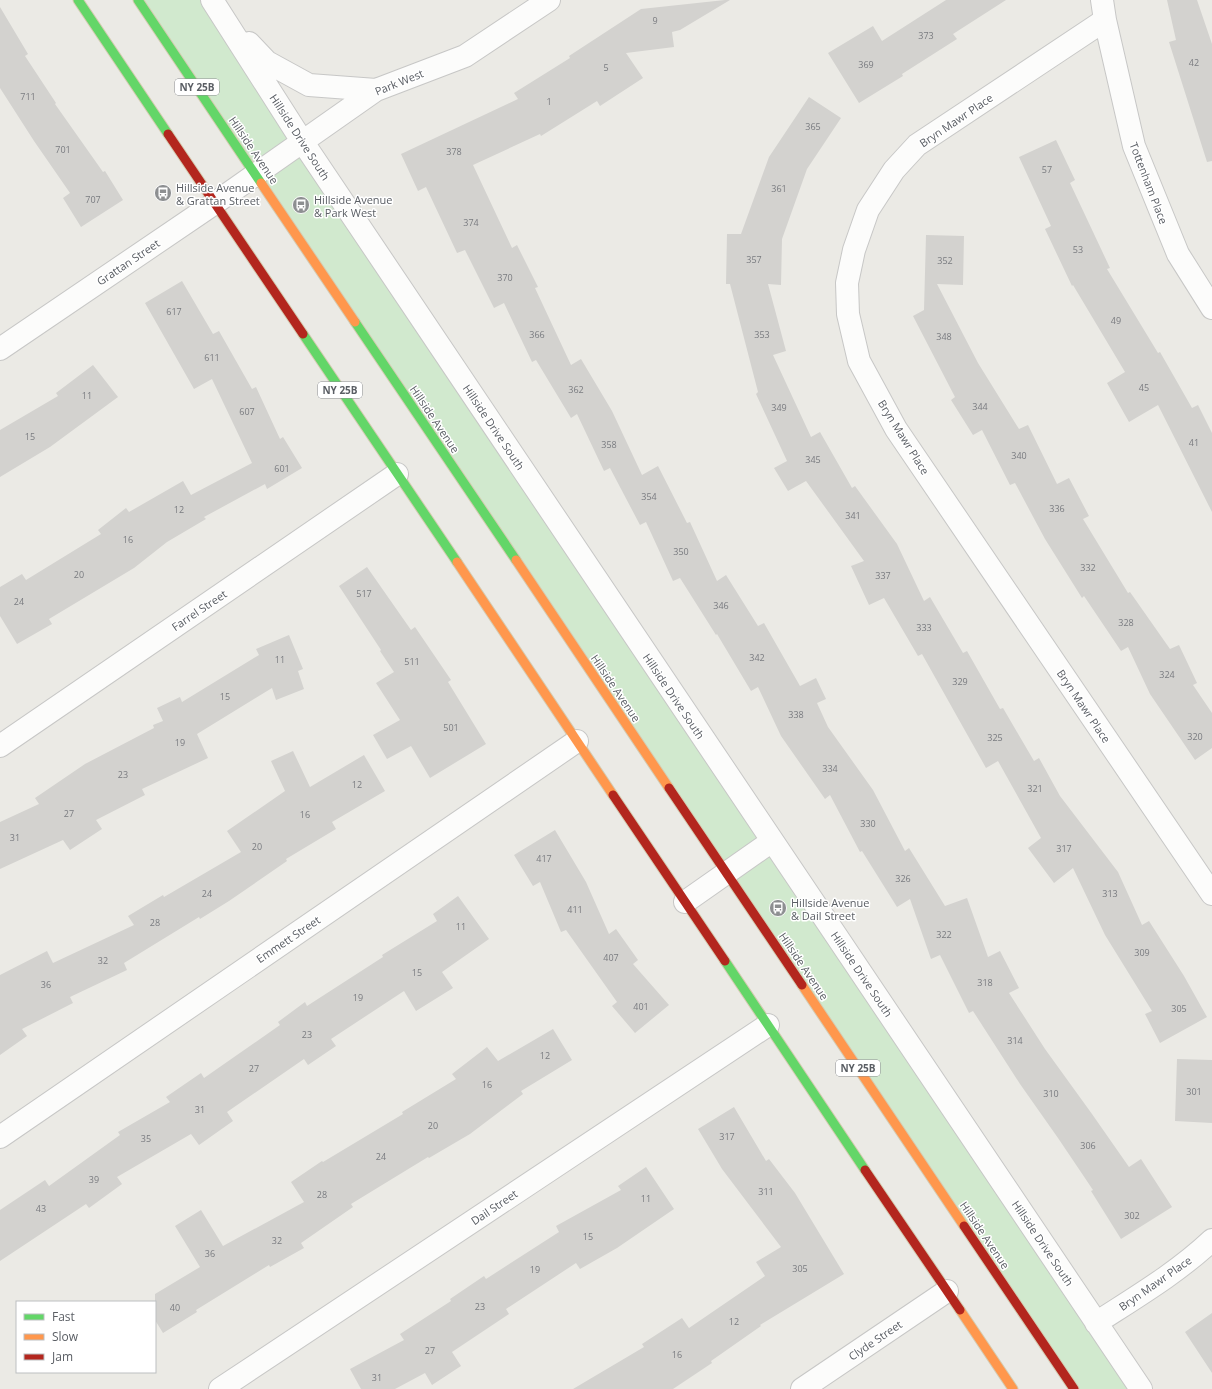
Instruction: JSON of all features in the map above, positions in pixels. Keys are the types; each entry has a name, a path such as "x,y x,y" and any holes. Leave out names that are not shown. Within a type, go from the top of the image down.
{"main road":[{"name":"NY 25B","path":"78,0 1013,1389"},
{"name":"Hillside Avenue","path":"138,0 1074,1389"}],"street":[{"name":"Park West","path":"256,174 376,90 464,56 549,0"},
{"path":"216,5 267,62 308,85 376,90"},
{"name":"Hillside Drive South","path":"216,5 302,141 1141,1389"},
{"name":"Tottenham Place","path":"1103,10 1134,146 1178,254 1212,308"},
{"name":"Bryn Mawr Place","path":"1103,10 917,145 894,170 868,210 854,250 847,283 848,314 859,361 896,429 1212,894"},
{"name":"Grattan Street","path":"0,349 215,204 256,174"},
{"name":"Farrel Street","path":"0,746 397,474"},
{"name":"Emmett Street","path":"0,1137 577,741"},
{"path":"685,902 772,841"},
{"name":"Dail Street","path":"220,1389 768,1026"},
{"name":"Bryn Mawr Place","path":"1096,1323 1169,1276 1212,1240"},
{"name":"Clyde Street","path":"802,1389 947,1291"}],"green space":[{"path":"138,0 212,0 1141,1389 1074,1389"}],"building":[{"path":"730,0 680,30 672,32 674,47 626,53 643,78 600,106 597,101 541,136 540,134 473,165 512,248 517,245 538,287 535,288 571,365 581,359 612,411 642,475 658,466 687,523 690,522 717,581 726,575 758,626 764,623 800,686 816,678 826,699 817,703 828,727 873,790 905,851 909,848 945,906 967,898 988,957 1000,951 1019,988 1009,993 1045,1049 1129,1167 1141,1159 1172,1207 1121,1239 1091,1191 1093,1190 1020,1084 973,1011 969,1013 940,955 931,959 910,899 897,907 862,851 860,852 830,795 825,799 781,736 758,687 751,691 717,634 716,635 680,578 673,581 646,522 640,525 610,468 604,471 577,414 571,418 536,360 532,362 504,303 494,308 465,250 457,253 426,187 418,191 401,154 518,99 514,93 570,58 569,56 641,9"},
{"path":"946,0 1006,0 953,34 957,39 902,74 903,76 859,103 828,53 873,26 882,41"},
{"path":"1167,0 1197,0 1212,44 1212,161 1207,162 1169,42 1176,40"},
{"path":"0,7 28,54 25,56 56,103 55,104 103,172 105,171 123,200 81,227 63,198 70,193 0,88"},
{"path":"809,97 841,118 807,169 782,239 781,285 768,284 786,351 773,355 811,437 820,432 852,488 855,486 897,544 924,601 930,597 963,653 967,651 1000,709 1003,708 1034,761 1039,758 1060,796 1118,872 1142,925 1149,921 1184,976 1207,1017 1160,1043 1145,1014 1152,1011 1105,935 1073,868 1054,883 1028,848 1041,838 998,761 986,768 922,654 918,656 884,598 869,605 851,566 864,561 806,481 788,491 774,468 787,461 756,394 758,392 730,284 726,284 727,234 741,234 769,157"},
{"path":"1056,140 1075,180 1070,183 1110,268 1107,269 1158,353 1160,352 1192,408 1198,405 1212,433 1212,512 1158,405 1129,422 1107,383 1125,372 1073,285 1072,286 1045,229 1051,226 1019,157"},
{"path":"926,235 964,236 963,285 937,284 978,363 1019,429 1028,425 1057,484 1069,478 1089,516 1083,519 1128,593 1130,592 1170,649 1179,645 1197,683 1193,685 1212,713 1212,748 1195,760 1150,694 1128,647 1121,651 1084,596 1082,598 1045,539 1015,483 1010,485 982,430 973,435 951,400 955,397 913,316 924,310"},
{"path":"182,281 213,334 219,331 252,389 256,387 280,439 283,437 302,468 267,489 265,484 204,517 206,519 167,542 134,568 49,619 52,624 17,644 0,616 0,587 22,574 26,580 101,534 98,530 126,508 129,512 183,481 191,495 252,463 212,379 194,389 145,303"},
{"path":"93,365 118,397 50,447 0,477 0,430 58,396 56,393"},
{"path":"367,567 411,630 415,627 451,680 448,682 486,744 430,778 411,746 387,759 373,735 400,720 376,683 394,672 339,586"},
{"path":"289,635 303,669 298,671 304,689 276,700 272,688 197,734 208,758 142,789 145,795 96,820 102,829 70,850 63,840 0,869 0,822 39,804 35,798 85,764 154,728 153,725 163,721 157,708 180,697 182,702 259,655 256,649"},
{"path":"293,751 310,787 364,755 385,791 332,822 336,829 286,859 287,861 229,901 200,919 199,917 124,963 127,970 70,997 73,1003 22,1029 27,1036 0,1055 0,975 47,951 53,963 134,925 128,916 163,895 164,897 241,852 227,831 285,791 271,761"},
{"path":"555,830 586,882 609,934 616,929 638,960 633,964 669,1005 635,1033 612,1006 617,1002 566,930 561,932 540,882 533,886 514,855"},
{"path":"458,896 489,939 442,972 453,988 416,1011 404,991 331,1039 336,1046 308,1065 304,1059 227,1112 233,1121 199,1145 191,1134 117,1177 122,1184 89,1208 86,1204 0,1261 0,1210 45,1180 49,1186 120,1135 118,1132 170,1102 166,1097 201,1073 204,1078 280,1025 278,1022 305,1002 307,1006 383,957 382,955 437,921 433,914"},
{"path":"553,1029 572,1060 521,1091 523,1094 470,1134 429,1158 428,1157 351,1204 353,1207 301,1243 304,1248 270,1267 269,1265 196,1310 197,1312 163,1333 156,1322 155,1294 200,1267 175,1226 201,1210 223,1246 304,1202 291,1182 322,1161 323,1162 403,1114 402,1112 456,1079 452,1074 487,1047 498,1061"},
{"path":"1177,1059 1212,1060 1212,1123 1175,1121"},
{"path":"734,1107 766,1161 769,1159 795,1193 844,1274 760,1325 761,1326 711,1361 712,1363 673,1389 573,1389 644,1347 642,1344 682,1318 689,1328 765,1276 756,1262 781,1247 722,1169 698,1129"},
{"path":"646,1167 674,1209 617,1248 580,1269 576,1263 506,1309 509,1314 452,1352 461,1366 432,1385 425,1373 395,1389 361,1389 350,1369 404,1340 400,1334 451,1301 450,1299 484,1276 486,1279 559,1232 556,1226 621,1190 618,1186"},
{"path":"1212,1313 1212,1373 1185,1332"}],"traffic: fast":[{"path":"78,0 168,134"},
{"path":"138,0 261,183"},
{"path":"355,322 516,560"},
{"path":"303,334 457,562"},
{"path":"725,961 865,1170"}],"traffic: slow":[{"path":"261,183 355,322"},
{"path":"516,560 669,788"},
{"path":"457,562 613,795"},
{"path":"802,985 964,1226"},
{"path":"960,1310 1013,1389"}],"traffic: jam":[{"path":"168,134 303,334"},
{"path":"669,788 802,985"},
{"path":"613,795 725,961"},
{"path":"865,1170 960,1310"},
{"path":"964,1226 1074,1389"}],"place":[{"name":"Hillside Avenue & Grattan Street","path":"163,193"},
{"name":"Hillside Avenue & Park West","path":"301,205"},
{"name":"Hillside Avenue & Dail Street","path":"778,908"}]}
